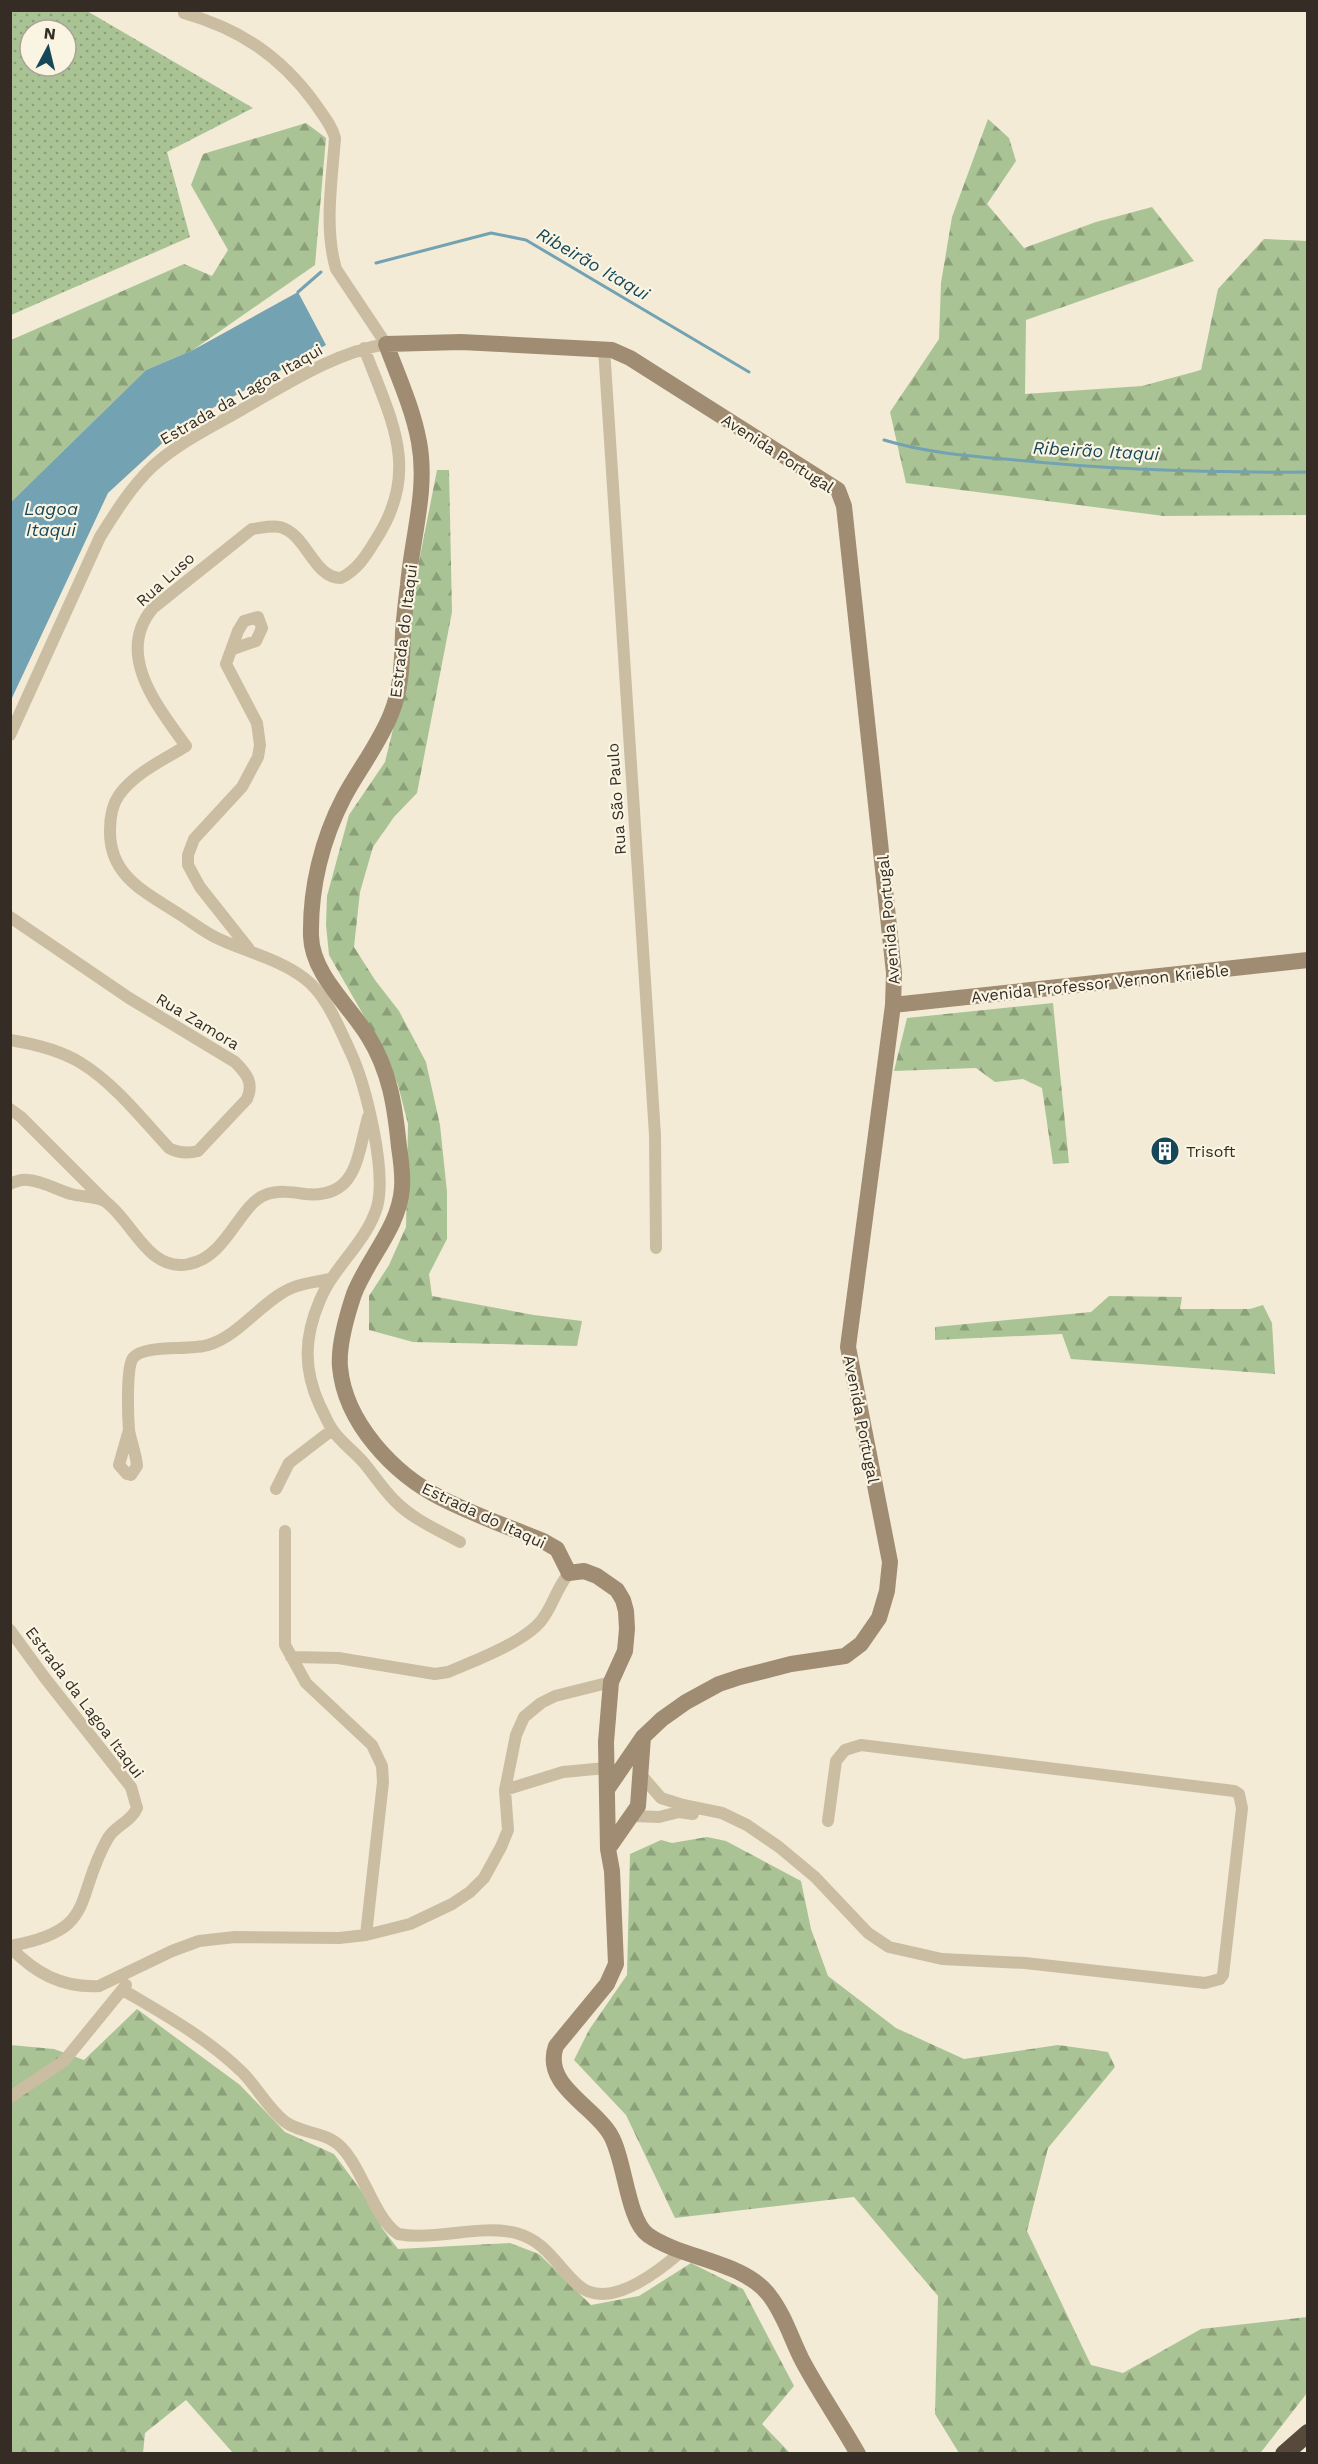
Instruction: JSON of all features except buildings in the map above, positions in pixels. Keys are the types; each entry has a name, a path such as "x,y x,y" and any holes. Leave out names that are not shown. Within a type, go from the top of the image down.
{"highway":[{"path":"1284,2454 1308,2433"},
{"path":"1301,2454 1308,2448"}],"street":[{"name":"Estrada do Itaqui","path":"184,13 219,25 264,49 291,73 328,122 334,138 330,242 333,261 339,275 386,344 419,440 422,487 409,573 402,659 394,708 377,744 345,795 329,829 316,876 311,936 319,966 369,1037 385,1068 394,1103 402,1188 399,1204 386,1237 355,1292 345,1329 340,1366 346,1394 361,1425 396,1467 416,1483 443,1499 543,1541 557,1550 564,1559 569,1573"},
{"name":"Avenida Portugal","path":"364,348 386,344 461,342 604,348 630,358 838,490 842,496 879,818 894,974 893,1005 848,1347 890,1562 887,1591 881,1611 861,1644 845,1656 790,1664 719,1684 674,1709 614,1766 608,1788"},
{"name":"Estrada da Lagoa Itaqui","path":"10,735 100,537 116,512 150,469 175,448 280,388 329,361 364,348"},
{"name":"Rua Luso","path":"250,950 217,939 143,891 120,870 111,854 110,824 113,805 119,795 146,770 186,746 152,696 143,676 136,647 137,635 145,617 153,608 252,529 274,527 292,533 327,574 334,578 347,575 364,559 395,507 401,464 391,420 364,348"},
{"name":"Rua São Paulo","path":"604,348 655,1136 656,1248"},
{"path":"232,649 226,664 257,723 260,745 258,757 242,787 194,838 188,855 189,865 200,887 250,950 295,972 313,986 326,1005 353,1058 364,1087 380,1182 378,1204 365,1234 330,1279 312,1319 306,1354 313,1389 332,1430 395,1502 412,1516 460,1542"},
{"name":"Rua Zamora","path":"10,917 129,998 235,1062 251,1083 249,1094 247,1099 198,1151 188,1153 175,1151 169,1148 104,1080 81,1064 46,1048 10,1040"},
{"name":"Avenida Professor Vernon Krieble","path":"893,1005 1308,960"},
{"path":"10,1109 21,1117 105,1201 153,1255 163,1263 187,1265 197,1262 217,1248 231,1233 252,1203 261,1196 272,1192 320,1195 342,1187 354,1167 369,1113"},
{"path":"10,1184 28,1180 70,1194 105,1201"},
{"path":"129,1430 130,1362 136,1354 149,1350 188,1349 212,1344 282,1293 304,1284 330,1279"},
{"path":"276,1489 289,1463 332,1430"},
{"path":"285,1532 284,1640 306,1683 366,1738 378,1755 381,1766 383,1782 366,1935"},
{"path":"291,1657 338,1658 435,1674 448,1672 527,1634 542,1621 559,1585 569,1573 584,1571 597,1576 617,1590 623,1600 626,1620 624,1651 611,1682 606,1742 614,1766"},
{"name":"Estrada da Lagoa Itaqui","path":"10,1630 130,1786 137,1808 134,1815 109,1836 89,1881 81,1908 73,1919 55,1933 10,1946"},
{"path":"10,1946 26,1963 41,1974 57,1981 86,1987 99,1986 134,1971 171,1951 199,1941 235,1937 339,1938 366,1935 410,1924 434,1914 470,1892 484,1878 501,1847 508,1830 505,1790 516,1735 524,1717 541,1703 555,1696 611,1682"},
{"path":"608,1849 638,1806 644,1737"},
{"path":"505,1790 563,1772 614,1766 642,1776 661,1798 722,1813 747,1825 779,1847 815,1877 868,1934 889,1947 942,1959 1025,1963 1205,1983 1220,1979 1223,1975 1242,1808 1239,1794 1234,1791 861,1745 845,1750 836,1761 828,1821"},
{"path":"608,1788 616,1809 632,1816 659,1817 679,1812 747,1825"},
{"path":"608,1788 608,1849 612,1871 616,1964 607,1984 556,2046 554,2062 562,2084 611,2135 639,2226 647,2235 735,2272 762,2286 779,2310 816,2384 858,2454"},
{"path":"10,2097 64,2061 123,1990 134,1971"},
{"path":"123,1990 209,2042 244,2074 285,2122 327,2136 339,2144 360,2174 383,2216 398,2234 498,2231 517,2234 548,2251 576,2284 584,2290 595,2293 610,2293 637,2284 682,2251"}],"green space":[{"path":"11,10 87,11 253,108 167,152 190,237 11,315"},
{"path":"988,119 1009,138 1016,161 987,204 1024,248 1096,222 1152,207 1194,261 1026,320 1025,394 1142,386 1201,370 1218,289 1264,239 1307,241 1307,515 1164,516 906,483 890,412 939,339 941,283 952,217"},
{"path":"306,123 326,138 315,265 193,350 146,370 11,502 11,340 184,264 212,276 228,250 191,185 203,154"},
{"path":"437,470 449,470 452,612 417,793 394,817 373,847 360,892 354,947 375,980 399,1011 426,1062 440,1125 447,1192 447,1239 429,1274 432,1296 534,1315 582,1321 577,1346 413,1342 369,1330 369,1296 389,1265 406,1227 408,1124 398,1085 380,1044 329,955 326,925 327,896 349,815 385,762 405,680 413,592"},
{"path":"1053,1003 1069,1163 1053,1164 1042,1088 1023,1079 995,1082 976,1068 894,1071 907,1018"},
{"path":"1109,1296 1182,1297 1180,1309 1250,1309 1263,1305 1272,1323 1275,1374 1071,1359 1062,1334 935,1340 935,1327 1091,1312"},
{"path":"707,1837 726,1841 801,1881 811,1929 828,1976 896,2028 964,2059 1058,2045 1108,2052 1115,2067 1048,2148 1027,2231 1091,2365 1123,2373 1201,2329 1307,2317 1307,2393 1262,2451 1258,2454 959,2453 935,2414 938,2296 854,2197 675,2218 626,2115 574,2060 589,2030 627,1975 630,1854 661,1840 672,1843"},
{"path":"137,2009 240,2085 285,2132 334,2154 374,2208 382,2228 398,2249 510,2243 539,2254 591,2305 639,2296 691,2263 743,2289 794,2386 762,2424 790,2453 233,2453 186,2400 145,2433 143,2453 11,2453 10,2045 54,2049 84,2060"}],"water":[{"name":"Lagoa Itaqui","path":"298,292 326,345 182,425 108,493 11,700 11,502 146,370 193,350"}],"waterway":[{"name":"Ribeirão Itaqui","path":"376,263 491,233 526,240 749,372"},
{"name":"Ribeirão Itaqui","path":"298,292 321,272"},
{"name":"Ribeirão Itaqui","path":"884,440 949,453 1088,466 1198,471 1308,472"}],"place":[{"name":"Trisoft","path":"1165,1151"}]}
